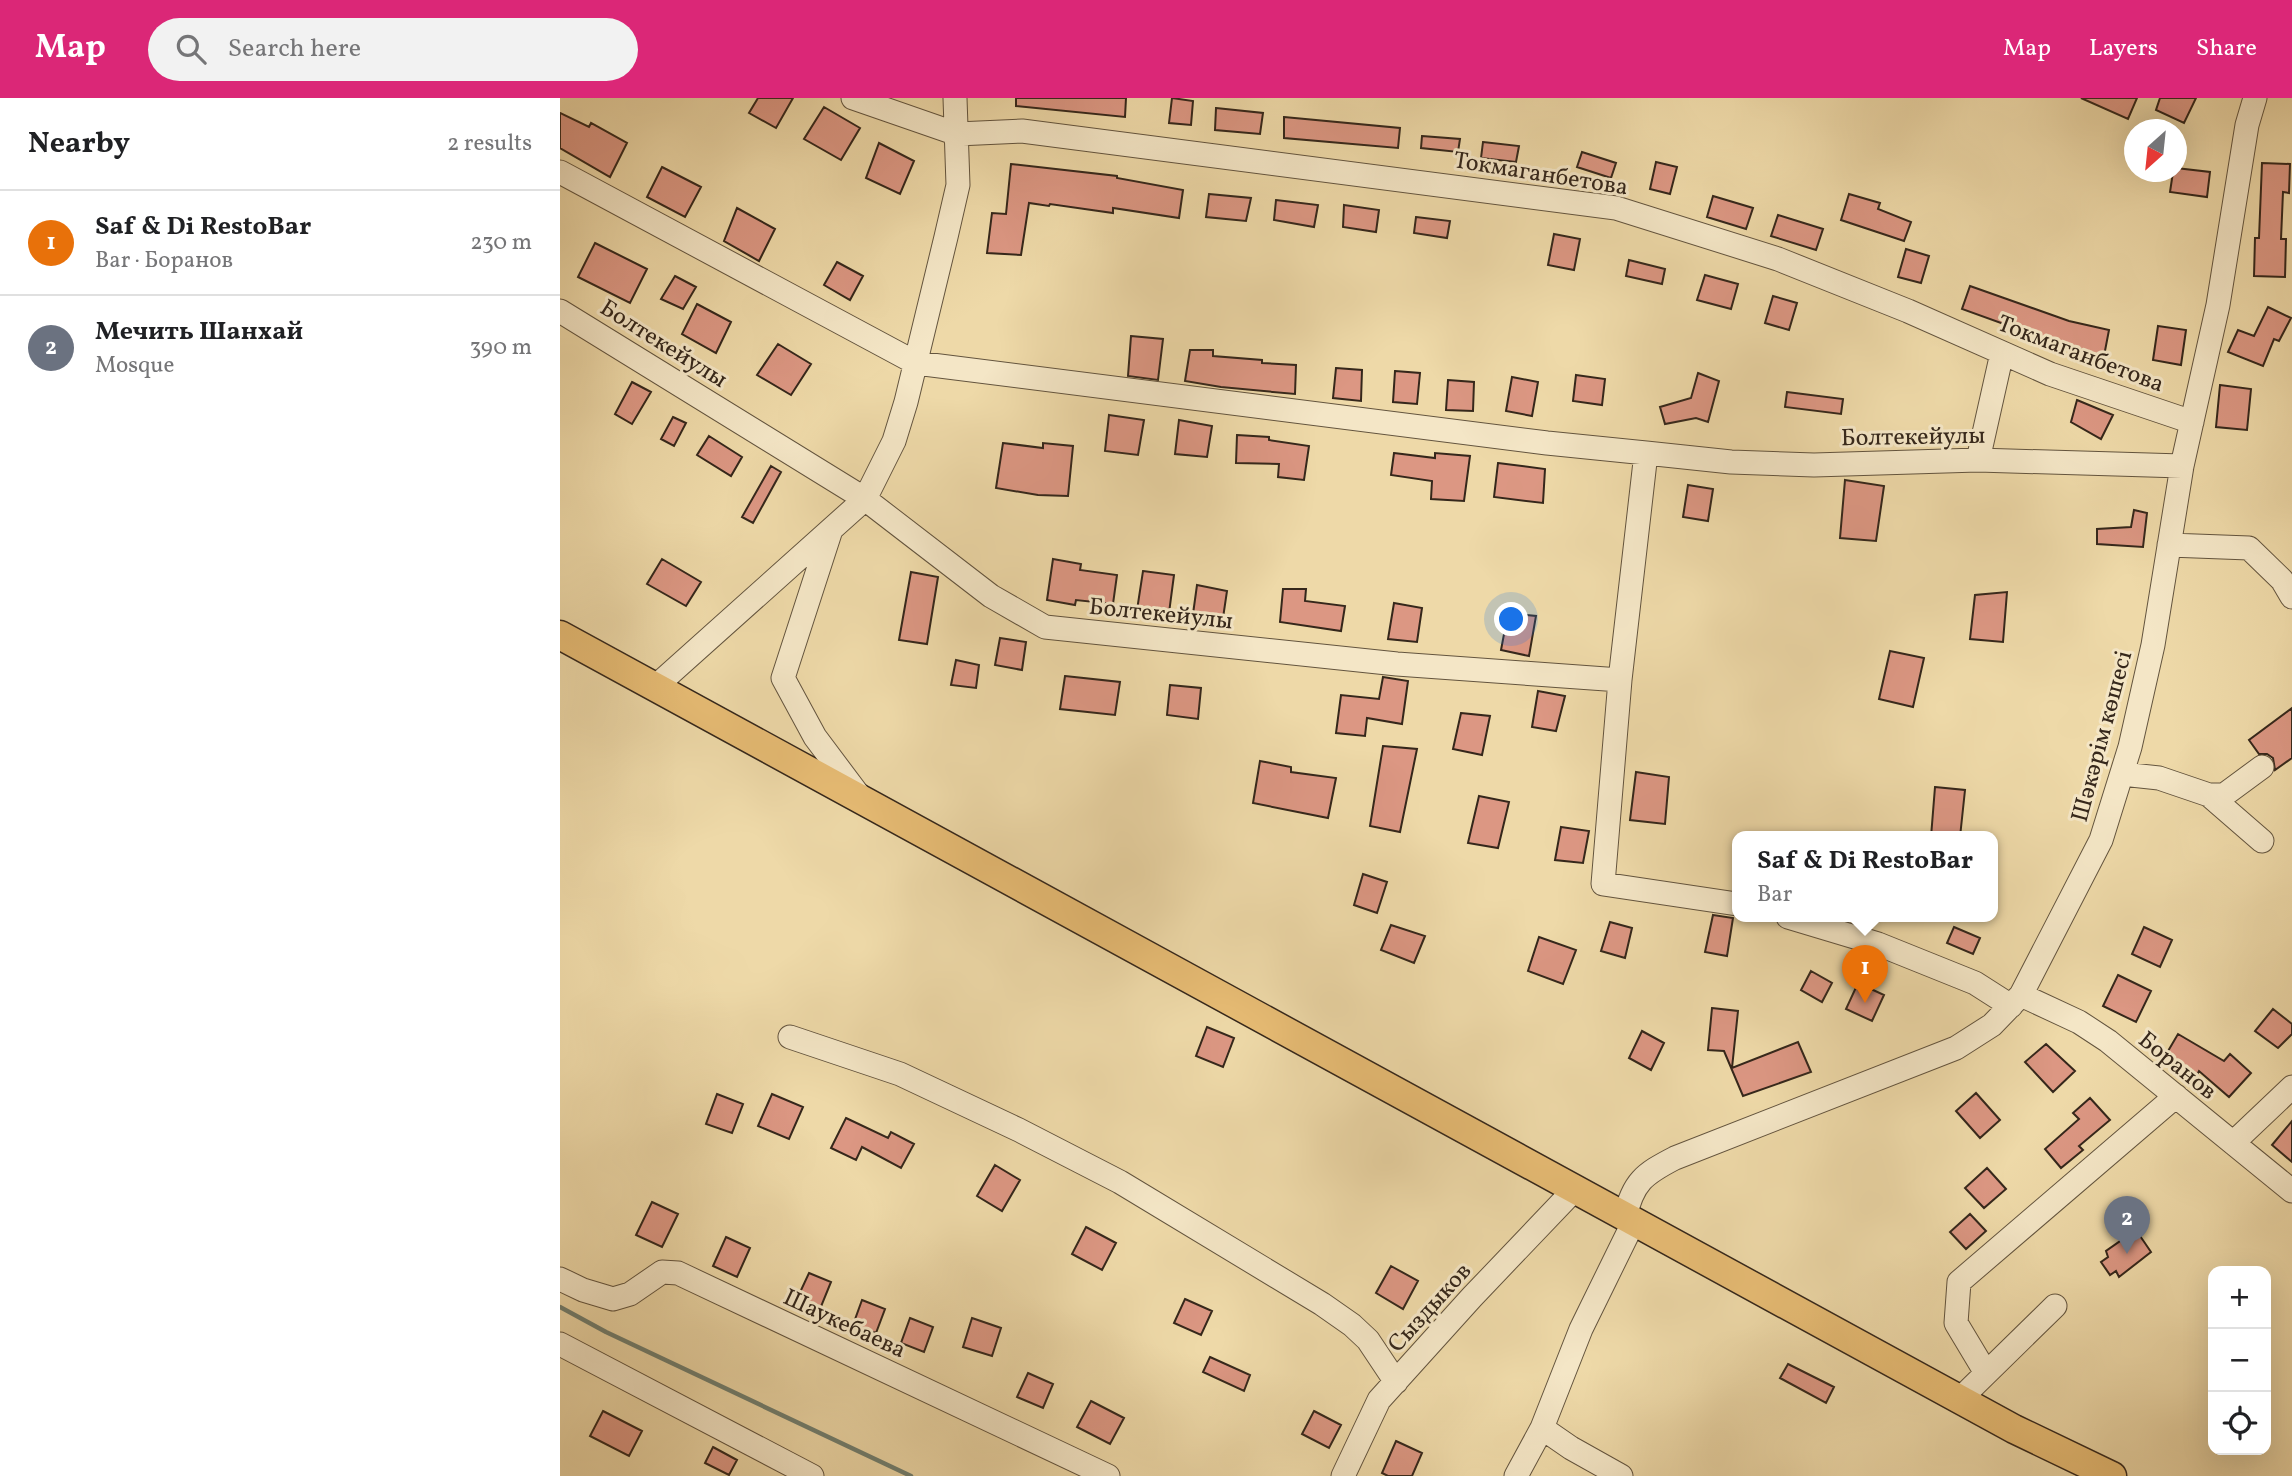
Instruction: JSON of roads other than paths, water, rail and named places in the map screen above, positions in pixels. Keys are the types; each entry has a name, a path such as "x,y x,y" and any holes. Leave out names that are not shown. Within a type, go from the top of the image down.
{"main road":[{"path":"560,635 2014,1429 2112,1476"}],"street":[{"name":"Токмаганбетова","path":"853,98 957,134 1022,131 1616,208 1778,259 1908,311 2050,374 2192,422"},
{"path":"655,687 865,499 894,440 916,363 958,185 955,98"},
{"name":"Шәкәрім көшесі","path":"1516,1476 1542,1428 1581,1329 1630,1219 1629,1199 1636,1184 1650,1171 1675,1158 1956,1048 1992,1025 2016,1000 2101,840 2130,747 2153,645 2182,466 2218,306 2247,125 2255,98"},
{"name":"Болтекейулы","path":"560,172 916,363 1547,443 1731,462 1814,465 1978,460 2182,466"},
{"name":"Болтекейулы","path":"560,311 865,499 991,596 1045,626 1397,664 1620,680"},
{"path":"1978,460 2002,353"},
{"path":"1646,453 1620,680 1602,884 1732,903"},
{"path":"831,531 783,678 815,737 862,799"},
{"path":"2169,545 2249,548 2282,580 2292,597"},
{"path":"2122,774 2159,778 2209,795 2224,795 2262,767"},
{"path":"2209,795 2262,841"},
{"name":"Боранов","path":"1805,922 1878,944 2089,1028 2292,1191"},
{"path":"790,1037 900,1074 1019,1130 1120,1182 1322,1304 1352,1325 1368,1340 1396,1382"},
{"path":"2233,1143 2292,1087"},
{"path":"1986,1373 1956,1323 1959,1282 2176,1096"},
{"name":"Сыздыков","path":"1343,1476 1380,1400 1472,1297 1575,1189"},
{"name":"Шаукебаева","path":"560,1279 583,1290 613,1299 630,1294 662,1272 678,1273 1108,1476"},
{"path":"1960,1399 2055,1306"},
{"path":"560,1343 781,1469 812,1476"},
{"path":"1542,1428 1621,1476"}],"waterway":[{"path":"560,1307 606,1332 911,1476"}],"place":[{"name":"Saf & Di RestoBar","path":"1865,1003"},
{"name":"Мечить Шанхай","path":"2127,1254"}]}
